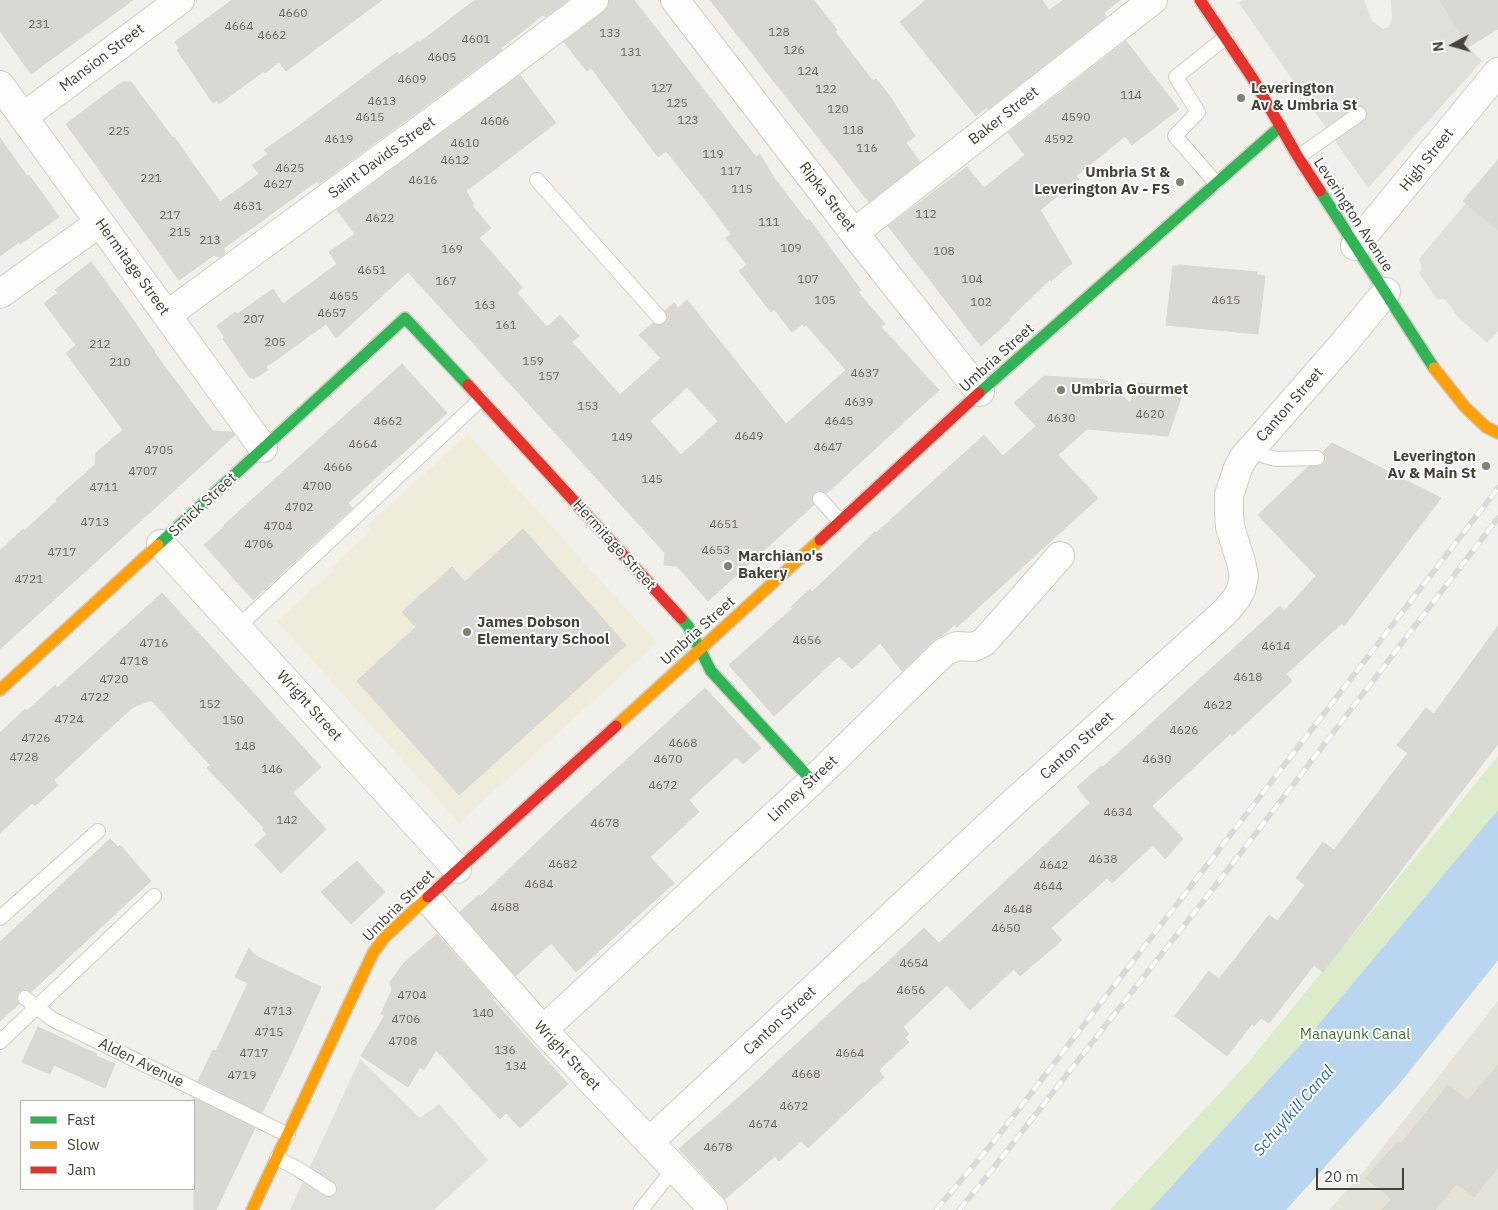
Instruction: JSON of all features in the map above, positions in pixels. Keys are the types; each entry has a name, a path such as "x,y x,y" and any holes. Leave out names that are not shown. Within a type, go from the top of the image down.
{"main road":[{"name":"Leverington Avenue","path":"1200,0 1226,37 1298,157 1439,375 1455,396 1486,427 1498,433"},
{"name":"Umbria Street","path":"252,1210 373,953 384,938 457,869 700,650 980,392 1281,126"},
{"name":"Smick Street","path":"0,690 405,318"},
{"name":"Hermitage Street","path":"405,318 688,626 711,671 812,781"}],"street":[{"name":"Mansion Street","path":"23,117 180,0"},
{"name":"Saint Davids Street","path":"167,315 466,97 594,0"},
{"name":"Baker Street","path":"854,233 1153,0"},
{"name":"Ripka Street","path":"680,2 854,233 980,392"},
{"name":"High Street","path":"1355,246 1498,72"},
{"name":"Hermitage Street","path":"0,85 263,448"},
{"path":"0,294 99,223"},
{"name":"Canton Street","path":"649,1142 1013,803 1231,606 1241,590 1244,576 1230,527 1229,512 1229,496 1238,468 1386,292"},
{"name":"Wright Street","path":"161,544 457,869"},
{"name":"Linney Street","path":"543,1030 812,781 944,652 957,646 974,647 984,642 1060,556"},
{"name":"Wright Street","path":"427,898 543,1030 713,1209"}],"lane":[{"path":"1216,183 1176,136 1198,112 1176,77 1226,37"},
{"path":"1298,157 1358,114"},
{"path":"537,180 659,317"},
{"path":"237,628 481,399"},
{"path":"1253,448 1265,456 1276,459 1317,458"},
{"path":"820,499 840,521"},
{"path":"0,918 98,831"},
{"path":"0,1042 154,896"},
{"name":"Alden Avenue","path":"25,998 52,1019 288,1135"},
{"path":"277,1158 329,1189"},
{"path":"641,1210 674,1168"}],"shaded area":[{"path":"1243,0 1364,0 1372,21 1383,29 1389,27 1392,18 1391,0 1440,0 1468,47 1482,61 1368,188 1239,3"},
{"path":"1466,203 1498,230 1498,331 1487,343 1457,316 1444,299 1437,299 1419,273 1422,269 1419,259"},
{"name":"James Dobson Elementary School","path":"468,434 657,643 459,823 277,621 334,570 332,567 370,531 367,526"},
{"path":"1498,1001 1498,1210 1329,1210 1364,1171"},
{"path":"360,1059 420,1118 439,1104 488,1160 434,1210 290,1210"}],"green space":[{"name":"Manayunk Canal","path":"1498,756 1498,960 1400,1083 1286,1210 1110,1210 1247,1064"}],"water":[{"name":"Manayunk Canal","path":"1498,810 1498,960 1400,1083 1286,1210 1150,1210 1314,1030"}],"building":[{"path":"0,0 133,0 31,74 0,31"},
{"path":"232,0 382,0 286,71 279,62 219,104 217,100 213,103 177,50 179,48 175,42"},
{"path":"475,0 568,0 545,17 543,15 501,48 502,50 319,184 317,181 224,248 224,254 220,257 214,255 179,280 66,124 122,82 131,82 174,137 220,202 259,174 252,165 268,154 264,150 397,52 399,55 418,41 419,43"},
{"path":"609,0 634,0 756,157 760,154 774,178 807,221 809,219 861,290 858,292 885,324 881,327 939,390 827,493 819,490 814,493 811,500 814,505 708,601 677,566 664,565 665,553 408,272 336,338 326,324 266,367 268,370 253,379 252,377 250,378 223,339 225,338 217,326 235,312 237,314 273,289 283,304 337,264 329,252 355,234 337,210 520,75 556,123 466,191 474,204 472,206 491,228 479,238 522,287 517,293 547,327 560,315 579,336 572,342 620,395 661,358 639,335 653,323 657,325 664,324 667,319 665,311 674,303 678,308 687,300 786,424 846,370 806,325 804,327 803,324 792,332 774,309 771,312 739,271 747,265 726,238 731,234 708,203 666,151 658,157 591,68 587,71 564,42 608,7","holes":["687,387 718,421 681,455 650,421"]},
{"path":"710,0 814,0 837,30 835,32 873,81 876,79 889,95 915,136 906,143 920,162 869,202"},
{"path":"926,0 1042,0 1049,10 1064,0 1120,0 1104,13 1106,17 988,109 987,107 976,116 900,22"},
{"path":"1440,0 1498,0 1498,29 1468,47"},
{"path":"1126,41 1179,109 1132,145 1125,136 1076,176 1079,179 1040,210 1072,263 1051,281 1050,279 1010,320 981,346 888,226 967,167 984,188 1025,155 1008,133"},
{"path":"0,138 59,217 0,256"},
{"path":"1498,160 1498,230 1463,201"},
{"path":"91,262 154,352 213,431 232,432 235,435 0,649 0,551 95,465 96,453 123,430 66,353 76,345 44,303 58,293 55,290"},
{"path":"1173,266 1257,272 1257,275 1265,276 1258,334 1166,325"},
{"path":"402,364 447,413 348,503 352,508 253,600 204,545"},
{"path":"1044,376 1106,380 1130,403 1137,383 1178,387 1175,396 1181,398 1168,436 1087,429 1058,455 1098,498 957,627 954,625 933,641 902,671 880,643 852,669 839,656 774,716 729,665 793,608 791,607 810,589 812,592 875,532 984,435 1003,456 1036,426 1014,403"},
{"path":"1332,443 1441,498 1344,626 1342,623 1286,674 1292,681 1232,736 1230,734 1152,806 1183,839 1165,859 1153,845 1112,883 1107,878 1051,928 1062,940 1020,976 1014,969 970,1010 947,985 903,1027 909,1034 905,1038 909,1042 881,1068 879,1071 884,1077 808,1148 801,1141 779,1161 775,1156 725,1199 679,1149 747,1090 924,928 939,943 1090,803 1077,787 1101,766 1103,767 1280,606 1284,611 1316,576 1258,515 1308,467 1322,465 1326,458 1323,452"},
{"path":"523,529 626,645 459,795 357,681 416,627 402,612 452,567 465,582"},
{"path":"162,593 321,767 293,793 326,829 281,873 255,845 267,834 262,829 264,828 207,768 210,765 151,700 133,707 54,780 58,785 35,806 32,803 0,833 0,733 25,709 27,711 55,685 57,688"},
{"path":"1498,626 1498,744 1323,972 1314,965 1269,1023 1261,1018 1254,1026 1252,1024 1227,1056 1175,1016 1209,971 1219,979 1269,915 1277,921 1305,885 1296,878 1323,842 1334,850 1408,753 1397,745 1426,708 1434,714"},
{"path":"705,688 761,748 743,764 736,757 689,800 699,812 650,857 674,883 576,972 551,943 516,976 460,912 479,895 480,897 557,823"},
{"path":"110,839 118,847 120,845 151,881 31,992 26,989 18,992 16,997 19,1004 0,1021 0,942"},
{"path":"357,861 385,892 351,924 321,892"},
{"path":"437,934 568,1084 520,1128 506,1113 500,1119 436,1050 424,1070 420,1067 408,1087 361,1056 385,1015 381,1014 392,990 390,982 404,963"},
{"path":"249,948 256,956 321,987 262,1113 198,1081 213,1050 216,1051 248,983 235,977"},
{"path":"38,1027 115,1064 105,1088 54,1065 50,1074 22,1062"},
{"path":"1498,1065 1498,1167 1474,1197 1456,1184 1435,1210 1382,1210 1392,1199 1366,1178 1398,1141 1401,1144 1448,1085 1468,1101"},
{"path":"194,1098 255,1128 216,1210 194,1210"}],"railway":[{"path":"936,1210 995,1140 1498,488"},
{"path":"959,1210 1223,876 1498,518"}],"traffic: fast":[{"path":"979,393 1281,126"},
{"path":"1320,191 1434,368"},
{"path":"158,545 405,318 468,385"},
{"path":"681,618 688,626 711,671 812,781"}],"traffic: slow":[{"path":"1434,368 1465,407 1486,427 1498,433"},
{"path":"616,726 820,540"},
{"path":"0,690 158,545"},
{"path":"252,1210 373,953 384,938 428,897"}],"traffic: jam":[{"path":"1200,0 1253,79 1320,191"},
{"path":"468,385 681,618"},
{"path":"820,540 979,393"},
{"path":"428,897 616,726"}],"place":[{"name":"Leverington Av & Umbria St","path":"1241,98"},
{"name":"Umbria St & Leverington Av - FS","path":"1180,182"},
{"name":"Umbria Gourmet","path":"1061,390"},
{"name":"Leverington Av & Main St","path":"1486,466"},
{"name":"Marchiano's Bakery","path":"728,566"},
{"name":"James Dobson Elementary School","path":"467,632"}],"water label":[{"name":"Schuylkill Canal","path":"1294,1111"}]}
